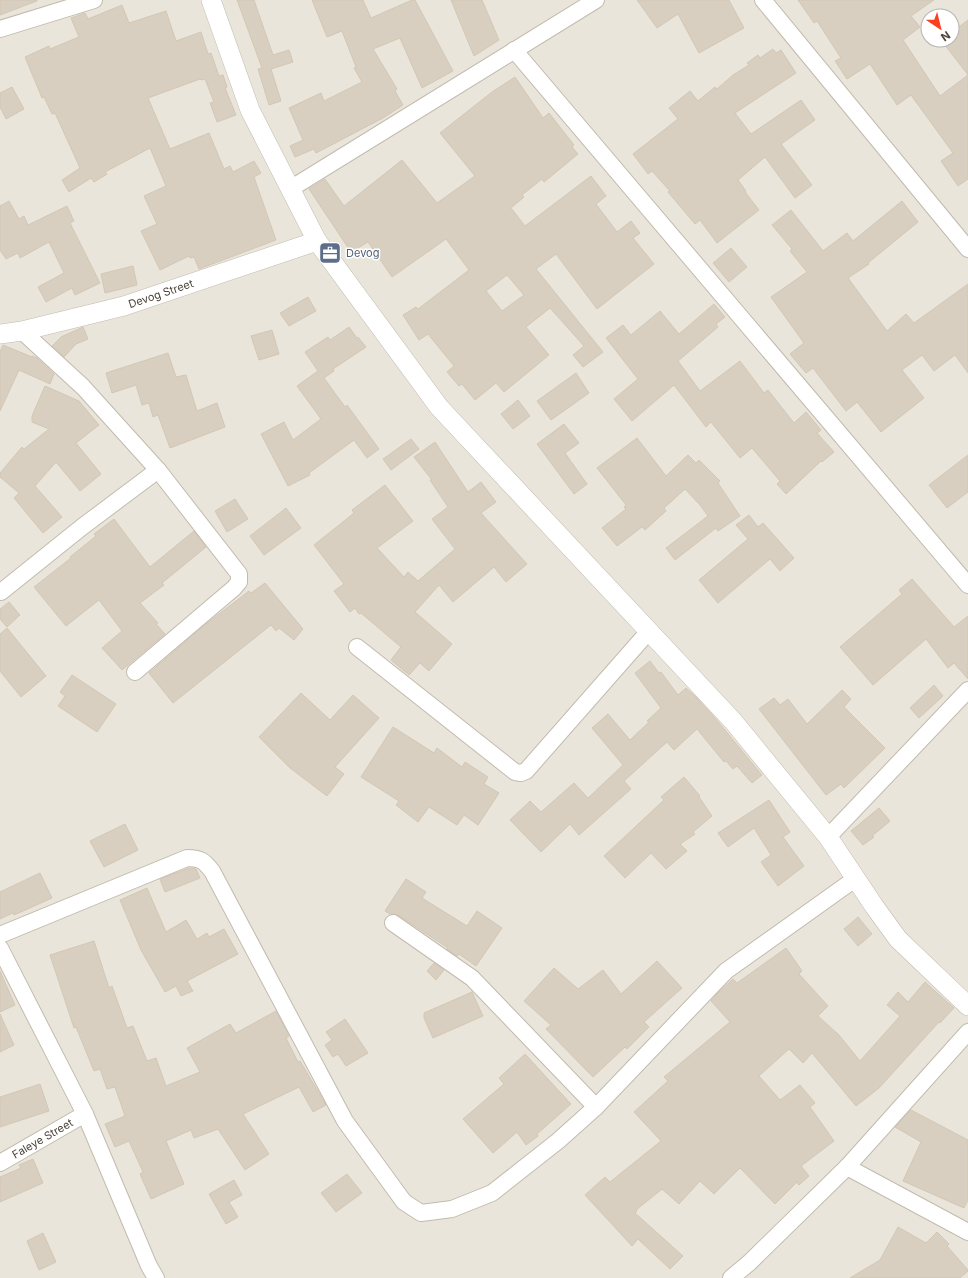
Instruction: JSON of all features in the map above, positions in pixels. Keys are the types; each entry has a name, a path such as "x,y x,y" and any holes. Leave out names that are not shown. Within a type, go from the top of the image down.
{"street":[{"path":"0,29 94,0"},
{"path":"211,0 250,110 317,241 439,407 733,721 828,837 855,879 898,939 968,1006"},
{"path":"290,189 596,0"},
{"path":"763,0 968,249"},
{"path":"514,50 968,586"},
{"name":"Devog Street","path":"0,334 22,331 124,306 317,241"},
{"path":"22,331 83,387 158,470 239,574 239,582 234,588 135,672"},
{"path":"1,592 82,526 158,470"},
{"path":"357,647 515,772 521,774 526,771 648,630"},
{"path":"828,837 968,690"},
{"path":"0,936 187,858 198,858 212,871 345,1121 404,1202 420,1213 452,1208 492,1193 558,1141 596,1107 726,971 855,879"},
{"path":"393,923 472,978 596,1107"},
{"path":"0,948 85,1114 149,1266 156,1278"},
{"path":"731,1278 749,1263 847,1167 968,1032"},
{"name":"Faleye Street","path":"0,1163 85,1114"},
{"path":"847,1167 968,1232"}],"shaded area":[{"path":"0,0 968,0 968,1278 0,1278"}],"building":[{"path":"0,0 37,0 37,1 0,15"},
{"path":"237,0 254,0 273,55 289,50 293,62 271,69 281,101 269,105 258,69 262,68"},
{"path":"312,0 363,0 371,18 415,0 453,71 422,88 400,38 373,49 397,89 395,91 403,105 383,118 316,153 314,149 295,157 290,146 303,140 289,108 321,93 324,101 362,82 354,68 356,67 342,31 327,37"},
{"path":"451,0 482,0 499,40 474,56"},
{"path":"637,0 729,0 744,28 699,53 678,14 657,28"},
{"path":"798,0 934,0 922,8 920,8 920,10 911,16 920,27 903,40 940,96 968,75 968,179 958,186 941,161 953,153 911,95 897,105 870,64 847,79 835,61 841,58 817,21 814,23"},
{"path":"122,5 129,23 166,11 176,41 201,32 208,54 211,53 219,76 223,75 227,87 225,88 236,115 217,122 210,103 214,102 205,79 200,79 148,98 170,149 209,133 224,169 230,166 233,172 254,161 261,173 254,177 276,240 199,269 194,257 190,258 189,256 160,270 141,231 157,224 144,196 166,186 150,148 105,172 107,174 94,182 91,178 69,192 62,180 80,168 55,113 52,114 44,97 42,98 25,57 49,46 50,49 79,37 71,18 85,13 88,19"},
{"path":"968,20 968,75 947,48 960,48 960,26"},
{"path":"773,49 776,53 781,50 796,73 735,113 751,134 801,100 815,120 781,144 812,185 795,198 765,157 738,180 759,210 717,243 700,220 695,224 668,192 670,191 652,171 648,174 633,154 678,119 669,108 690,91 698,101 715,87 717,89 733,75 749,65 747,63 758,55 760,58"},
{"path":"515,77 543,118 549,113 574,145 572,147 578,154 544,182 542,179 522,195 524,197 511,208 525,226 591,176 606,196 596,204 617,232 631,221 640,233 633,238 654,264 597,309 556,254 536,269 603,352 583,367 573,355 584,346 550,308 526,327 549,355 504,392 496,383 475,400 462,384 459,386 447,372 454,366 428,334 419,340 403,315 416,307 418,309 469,270 446,239 392,277 368,242 351,252 309,189 325,179 344,206 402,160 437,203 475,176 440,133 492,92","holes":["507,275 524,295 502,311 486,291"]},
{"path":"12,87 24,109 6,119 0,107 0,93"},
{"path":"9,201 19,219 24,216 28,225 67,206 74,221 70,223 100,283 75,295 72,288 46,302 38,287 64,273 49,242 20,258 18,253 6,259 0,250 0,206"},
{"path":"902,201 918,222 868,263 869,264 848,278 887,331 906,314 914,323 968,284 968,373 955,355 934,371 922,355 902,370 924,398 881,432 857,402 846,411 813,368 806,373 790,354 804,343 771,297 807,272 790,251 792,249 772,225 791,210 823,251 847,233 853,241"},
{"path":"731,248 747,267 729,282 713,263"},
{"path":"133,266 137,285 105,293 101,274"},
{"path":"308,297 316,311 289,326 280,313"},
{"path":"714,304 725,317 716,324 718,327 678,361 700,391 740,361 764,393 768,390 794,423 806,412 821,430 817,433 834,452 822,462 821,461 786,494 777,484 780,481 752,448 740,458 711,422 706,427 674,385 632,421 614,399 638,379 606,338 623,325 631,335 660,311 679,334"},
{"path":"83,327 88,339 76,344 64,357 52,346 61,337"},
{"path":"349,327 366,347 333,369 334,371 324,378 345,407 347,405 379,449 367,458 354,440 309,473 310,475 288,486 261,434 284,422 293,440 321,419 297,386 318,371 305,352 328,337 330,340"},
{"path":"272,330 279,354 259,360 251,336"},
{"path":"3,345 37,358 54,374 50,384 19,370 0,411 0,352"},
{"path":"168,353 176,377 186,375 197,411 217,403 225,427 170,448 158,415 153,417 149,403 142,405 136,385 112,393 106,373"},
{"path":"576,373 589,393 551,420 537,401"},
{"path":"45,386 79,401 99,425 76,443 101,474 80,491 56,462 35,486 62,517 43,533 14,498 19,493 0,477 0,473 22,447 24,449 49,429 32,422 32,416"},
{"path":"518,400 530,416 513,429 501,414"},
{"path":"564,424 579,443 565,453 587,484 574,494 537,444"},
{"path":"637,438 666,476 688,455 696,463 699,460 720,481 718,483 740,516 718,531 716,528 675,560 666,548 708,516 685,489 664,508 666,511 645,530 642,527 617,546 602,528 626,509 624,507 626,505 597,468"},
{"path":"411,439 419,449 391,470 383,459"},
{"path":"435,442 468,492 481,482 496,502 481,513 527,564 506,582 494,567 453,602 439,585 415,612 452,644 429,671 420,663 409,675 391,660 401,647 361,613 359,614 355,608 350,612 334,591 344,584 314,545 354,513 352,510 385,485 413,521 377,548 404,577 408,572 418,581 455,549 432,519 448,507 430,480 432,480 414,457"},
{"path":"968,455 968,492 947,508 929,485"},
{"path":"235,499 248,519 227,532 215,511"},
{"path":"286,508 301,528 264,555 250,536"},
{"path":"749,515 758,527 763,523 794,558 780,571 770,559 718,603 699,580 748,539 736,525"},
{"path":"114,519 150,567 194,531 206,547 162,583 164,585 140,603 158,623 156,624 165,634 122,670 102,648 122,631 99,600 66,626 34,587 71,558 70,557 96,536 94,534"},
{"path":"912,579 954,627 968,616 968,679 954,663 948,668 926,639 873,685 840,647 902,594 899,590"},
{"path":"265,583 303,629 294,640 279,628 276,631 271,625 173,703 149,673 202,627 249,591 251,593"},
{"path":"9,602 20,615 7,627 0,619 0,609"},
{"path":"7,628 46,676 21,697 0,671 0,634"},
{"path":"650,661 659,673 661,672 678,695 686,688 696,697 762,775 752,783 737,766 733,769 726,761 724,762 697,729 674,750 667,742 624,781 631,789 579,835 570,824 541,852 510,820 530,801 541,812 574,783 588,798 623,765 592,728 608,714 630,740 649,722 647,721 661,708 635,673"},
{"path":"72,675 116,704 97,732 58,706 65,696 60,692"},
{"path":"934,685 943,696 919,718 910,708"},
{"path":"842,690 851,699 844,707 885,748 844,788 841,784 826,795 759,709 774,698 780,705 788,699 807,724"},
{"path":"301,693 330,720 353,695 379,718 335,767 344,774 327,796 290,768 259,737"},
{"path":"393,727 434,753 437,748 462,767 465,762 488,777 484,784 499,793 478,825 464,815 457,825 429,807 418,822 396,805 399,801 361,777"},
{"path":"684,777 700,796 699,797 712,816 693,832 695,834 680,844 687,851 666,869 651,853 625,878 604,856 664,800 661,797"},
{"path":"769,800 790,832 783,837 804,866 778,886 761,862 771,855 754,828 728,847 718,833"},
{"path":"879,808 890,821 872,836 874,837 863,845 851,831"},
{"path":"125,824 138,850 104,867 90,841"},
{"path":"189,868 196,869 200,878 165,892 160,879"},
{"path":"40,873 52,898 14,915 13,913 0,919 0,892"},
{"path":"406,879 426,892 422,898 467,926 477,911 502,928 476,966 459,954 457,956 447,949 448,948 398,915 390,914 385,911"},
{"path":"147,888 166,932 186,920 197,939 207,933 209,937 224,929 238,954 187,981 193,991 181,996 176,986 165,992 141,950 120,900"},
{"path":"858,917 872,934 858,946 844,929"},
{"path":"94,941 109,988 112,986 127,1028 133,1026 147,1061 156,1058 166,1086 200,1072 187,1048 230,1024 236,1033 276,1011 289,1036 286,1038 298,1062 300,1061 326,1105 313,1112 299,1087 243,1114 269,1154 245,1170 218,1129 194,1138 191,1130 166,1141 184,1184 151,1199 140,1174 143,1172 129,1141 115,1147 105,1124 125,1116 115,1087 107,1089 100,1069 94,1071 76,1027 74,1028 50,955"},
{"path":"786,948 802,971 799,974 828,1006 818,1016 839,1035 860,1061 900,1016 887,1005 898,992 908,1002 925,982 954,1008 940,1023 939,1022 879,1088 856,1106 812,1053 803,1063 789,1049 759,1076 780,1100 800,1085 815,1103 810,1107 834,1141 801,1166 809,1176 799,1185 797,1182 775,1204 740,1168 714,1194 700,1181 679,1204 662,1189 636,1210 637,1211 635,1213 683,1256 670,1269 638,1239 632,1246 585,1195 605,1177 610,1182 661,1141 634,1112 668,1081 664,1077 730,1022 711,1001 717,994 733,979 737,983"},
{"path":"657,961 682,988 644,1022 649,1027 627,1049 625,1047 593,1077 546,1029 551,1025 524,1001 554,968 578,989 603,970 621,994"},
{"path":"434,963 444,970 436,980 427,971"},
{"path":"0,971 15,1005 0,1012"},
{"path":"472,992 483,1016 433,1038 424,1018 424,1013"},
{"path":"0,1014 14,1045 0,1052"},
{"path":"345,1019 368,1053 346,1066 338,1054 333,1057 325,1045 332,1040 326,1032"},
{"path":"525,1054 571,1104 537,1134 538,1136 526,1145 517,1132 493,1153 463,1119 504,1084 499,1078"},
{"path":"40,1084 49,1111 0,1127 0,1097"},
{"path":"911,1110 968,1140 968,1200 964,1208 903,1181 921,1142 895,1127"},
{"path":"33,1159 43,1183 0,1202 0,1177 21,1168 19,1165"},
{"path":"347,1174 362,1193 336,1212 321,1193"},
{"path":"234,1180 242,1195 229,1202 238,1217 226,1224 209,1194"},
{"path":"898,1227 926,1243 937,1232 949,1244 947,1246 968,1271 960,1278 850,1278 880,1260"},
{"path":"43,1233 56,1262 39,1270 27,1241"}],"place":[{"name":"Devog","path":"330,253"}]}
